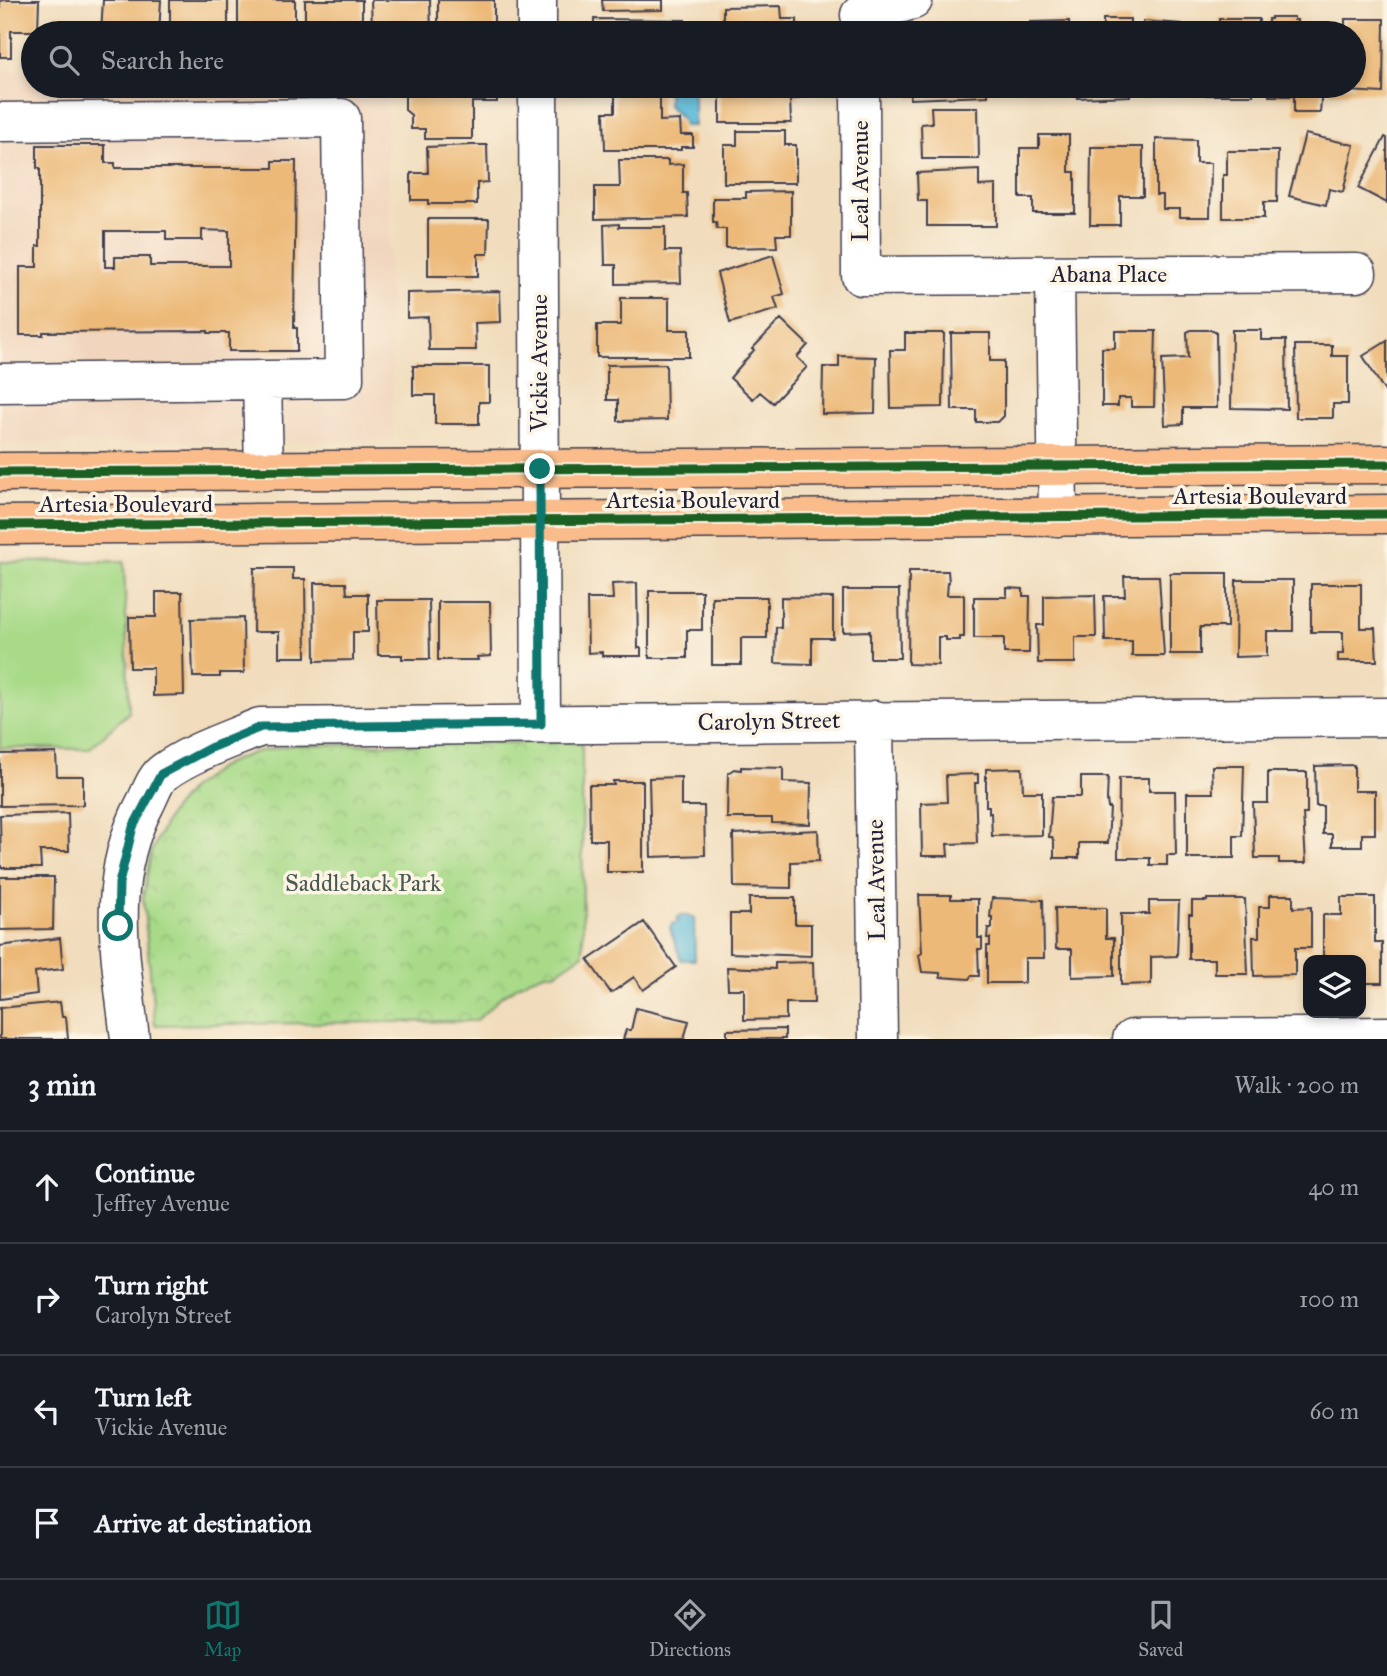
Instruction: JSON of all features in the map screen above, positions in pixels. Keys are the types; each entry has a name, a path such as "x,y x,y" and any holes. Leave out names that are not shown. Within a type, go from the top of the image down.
{"main road":[{"name":"Artesia Boulevard","path":"0,472 1387,464"},
{"name":"Artesia Boulevard","path":"0,524 1387,514"}],"street":[{"path":"537,0 537,21"},
{"path":"860,16 912,0"},
{"name":"Vickie Avenue","path":"538,98 541,724"},
{"name":"Leal Avenue","path":"860,98 860,276"},
{"path":"0,122 341,118 344,379 0,383"},
{"name":"Abana Place","path":"860,276 1357,273"},
{"path":"1055,275 1058,517"},
{"path":"262,380 264,471"},
{"name":"Carolyn Street","path":"130,1039 118,926 119,883 133,827 161,774 210,748 261,727 1387,717"},
{"name":"Leal Avenue","path":"874,720 878,1039"},
{"path":"1132,1039 1387,1036"}],"shaded area":[{"path":"0,71 21,71 21,98 386,98 393,440 0,443"}],"green space":[{"path":"124,561 129,712 89,749 0,748 0,562"},
{"name":"Saddleback Park","path":"582,742 583,954 555,973 545,973 529,979 502,996 476,1021 155,1025 143,897 151,852 169,815 190,789 225,764 255,752 292,745"}],"water":[{"path":"668,98 694,98 694,126 684,126 683,120 668,105"},
{"path":"680,915 694,917 695,960 681,960 670,928 672,924 679,922 677,919"}],"building":[{"path":"39,0 38,21 21,21 21,31 11,31 11,57 0,57 0,1"},
{"path":"103,0 161,0 160,21 102,21"},
{"path":"170,0 228,0 228,21 170,21"},
{"path":"238,0 295,0 295,21 238,21"},
{"path":"305,0 362,0 362,21 305,21"},
{"path":"371,0 430,0 431,21 372,21"},
{"path":"438,0 494,0 494,21 438,21"},
{"path":"602,0 663,0 663,10 603,11"},
{"path":"781,6 782,19 797,21 718,21 723,20 723,7"},
{"path":"1294,17 1297,21 1268,21"},
{"path":"594,19 685,20 685,21"},
{"path":"1103,19 1130,19 1130,21"},
{"path":"1219,19 1259,19 1259,21"},
{"path":"1384,19 1383,93 1366,92 1366,21 1345,21"},
{"path":"405,98 497,98 497,102 472,102 472,139 425,139 425,129 411,129 411,115 405,110"},
{"path":"615,98 660,98 660,121 680,120 681,135 693,135 693,147 681,147 681,150 605,150 604,112 615,112"},
{"path":"720,98 799,98 790,99 791,123 720,123"},
{"path":"1294,98 1321,98 1320,113 1294,113"},
{"path":"931,107 978,107 979,159 922,159 921,124 932,123"},
{"path":"737,131 785,131 785,145 796,145 796,183 724,183 724,145 737,145"},
{"path":"1305,134 1354,145 1343,192 1329,189 1326,205 1289,196"},
{"path":"1039,135 1069,135 1069,172 1075,172 1075,213 1033,213 1033,198 1020,198 1020,148 1039,148"},
{"path":"1385,137 1387,138 1387,203 1358,188"},
{"path":"1156,139 1196,140 1196,163 1211,163 1210,217 1180,217 1180,209 1163,209 1163,195 1156,195"},
{"path":"37,145 105,145 105,163 115,163 115,168 273,168 273,161 296,161 294,328 297,328 297,351 229,351 229,333 208,331 43,332 43,335 20,335 20,267 37,267 37,246 40,246 40,168 37,168","holes":["202,230 229,231 229,266 150,266 150,257 115,257 115,267 105,267 105,231 166,231 166,240 202,240"]},
{"path":"487,145 488,182 477,183 477,204 428,204 428,200 411,200 411,173 428,173 427,147"},
{"path":"1091,147 1143,147 1143,196 1120,196 1120,225 1090,225"},
{"path":"1227,151 1278,151 1277,202 1264,202 1264,218 1223,218 1223,175 1227,175"},
{"path":"619,160 668,160 668,165 683,164 683,193 687,193 688,217 595,219 595,187 620,187"},
{"path":"979,170 979,186 996,185 996,226 927,226 927,201 918,201 917,173"},
{"path":"791,191 791,235 776,235 777,247 726,248 726,229 717,229 716,222 713,222 713,198 746,198 746,192"},
{"path":"428,219 489,219 488,254 478,254 478,276 428,276"},
{"path":"619,224 619,227 665,227 665,251 680,251 681,283 616,284 616,265 605,265 604,225"},
{"path":"773,255 784,294 774,297 778,309 730,323 717,273"},
{"path":"500,291 501,322 475,323 476,350 429,350 428,317 407,318 407,293"},
{"path":"621,298 669,298 669,330 689,330 689,357 597,357 597,325 621,325"},
{"path":"781,319 808,345 797,357 807,367 773,403 760,392 753,399 730,378 754,350 752,349"},
{"path":"1232,330 1261,330 1261,340 1286,340 1287,409 1231,408"},
{"path":"1115,331 1156,331 1154,407 1131,407 1131,398 1118,398 1118,406 1102,406 1102,348 1115,348"},
{"path":"1187,332 1216,332 1217,408 1183,408 1183,424 1165,425 1162,359 1188,358"},
{"path":"905,333 944,333 943,407 891,408 890,350 905,350"},
{"path":"951,333 990,333 990,361 1004,361 1004,416 998,422 976,422 976,410 952,410"},
{"path":"1387,341 1387,395 1363,356"},
{"path":"1295,345 1332,345 1332,356 1348,356 1348,404 1333,404 1333,418 1296,418"},
{"path":"839,356 876,357 875,413 822,414 823,367 839,367"},
{"path":"666,364 667,420 618,421 618,400 607,400 607,365"},
{"path":"413,366 489,366 489,402 479,402 479,424 435,424 435,395 413,395"},
{"path":"254,568 293,568 293,579 305,579 306,657 279,657 279,632 253,632"},
{"path":"909,571 948,571 947,595 964,595 964,637 960,637 960,640 946,640 946,637 938,637 938,665 908,664"},
{"path":"1170,573 1227,573 1227,627 1200,627 1200,654 1170,654"},
{"path":"1124,576 1159,576 1164,656 1132,656 1132,641 1105,641 1104,596 1125,596"},
{"path":"1236,580 1293,580 1293,631 1267,631 1267,656 1235,657"},
{"path":"314,583 346,583 347,594 368,594 368,632 353,632 353,660 315,661"},
{"path":"637,583 638,648 641,648 641,656 602,656 602,652 588,653 587,599 613,599 612,584"},
{"path":"1311,584 1361,584 1361,628 1375,628 1377,661 1338,661 1338,654 1343,654 1343,632 1311,632"},
{"path":"1007,588 1023,589 1023,596 1030,596 1029,653 1004,653 1004,638 974,638 974,597 1007,597"},
{"path":"843,590 899,590 900,658 870,658 870,631 843,632"},
{"path":"649,591 702,591 702,630 687,630 687,658 649,658"},
{"path":"156,592 182,592 184,695 153,696 153,668 130,668 129,617 156,617"},
{"path":"1095,595 1096,637 1075,637 1075,663 1038,663 1037,625 1044,625 1044,596"},
{"path":"712,597 767,597 767,638 741,638 741,665 712,665"},
{"path":"781,597 833,598 833,638 812,638 812,664 775,663 776,627 781,628"},
{"path":"377,600 429,600 430,659 402,659 402,655 378,655"},
{"path":"438,602 490,602 491,656 477,657 478,660 438,660"},
{"path":"243,618 244,673 220,673 220,677 193,677 191,619"},
{"path":"56,753 57,776 83,776 83,805 0,806 0,754"},
{"path":"1354,765 1354,791 1375,791 1375,834 1362,834 1362,846 1332,846 1332,834 1323,834 1323,806 1316,806 1315,766"},
{"path":"1212,766 1244,766 1242,836 1234,836 1234,858 1187,858 1187,793 1213,793"},
{"path":"741,767 783,768 783,782 811,783 810,824 772,823 772,818 727,818 728,773 734,769 741,770"},
{"path":"1022,768 1023,792 1042,792 1042,835 992,836 991,813 989,806 986,806 986,769"},
{"path":"1268,772 1307,772 1307,814 1303,814 1306,863 1279,863 1279,858 1255,858 1253,803 1268,803"},
{"path":"978,774 978,783 975,783 977,843 947,844 948,856 922,856 921,803 947,802 946,775"},
{"path":"681,777 681,806 704,806 705,855 651,857 649,778"},
{"path":"1081,777 1108,777 1108,843 1079,843 1079,858 1054,858 1054,843 1052,837 1049,837 1052,797 1081,797"},
{"path":"1119,778 1149,778 1149,791 1175,791 1176,855 1167,855 1167,865 1150,865 1150,858 1118,858"},
{"path":"613,781 643,781 643,872 607,872 607,840 590,840 589,785 614,785"},
{"path":"68,813 69,851 40,851 41,868 1,868 0,815"},
{"path":"818,830 819,861 791,862 791,888 734,887 733,834"},
{"path":"0,877 54,877 53,929 0,930"},
{"path":"919,895 951,895 951,899 978,899 978,938 982,938 982,949 978,949 979,976 971,976 969,979 940,977 940,973 922,972 919,955 922,953"},
{"path":"1270,895 1293,895 1293,908 1311,907 1311,948 1295,948 1295,975 1254,976 1253,937 1259,937 1259,907 1270,907"},
{"path":"1341,897 1375,897 1375,943 1382,943 1382,983 1366,983 1366,955 1323,955 1323,915 1341,915"},
{"path":"749,898 795,898 795,924 811,924 811,956 730,953 730,914 749,914"},
{"path":"992,898 1043,900 1044,958 1025,958 1025,983 987,983 987,946 990,946 990,938 987,938 988,928 992,928"},
{"path":"1245,899 1248,974 1215,974 1215,959 1189,959 1189,914 1192,914 1192,901"},
{"path":"1149,901 1179,901 1177,956 1151,957 1151,984 1121,985 1121,914 1149,914"},
{"path":"1055,908 1106,908 1106,938 1114,938 1114,976 1072,977 1072,949 1056,949"},
{"path":"644,922 676,967 643,990 634,977 611,993 588,960"},
{"path":"60,938 63,969 35,972 37,994 0,999 0,946"},
{"path":"813,962 814,1003 786,1003 786,1019 744,1020 744,989 728,989 727,967 775,969 775,963"},
{"path":"60,1002 62,1017 66,1017 68,1039 0,1039 0,1008"},
{"path":"636,1008 689,1021 684,1039 623,1039 626,1030 631,1030"},
{"path":"785,1029 785,1039 727,1039 727,1030"}],"cycle path":[{"path":"0,472 1387,464"},
{"path":"0,525 1387,514"}],"route":[{"path":"118,926 119,883 133,827 161,774 210,748 261,727 541,724 540,469"}]}
